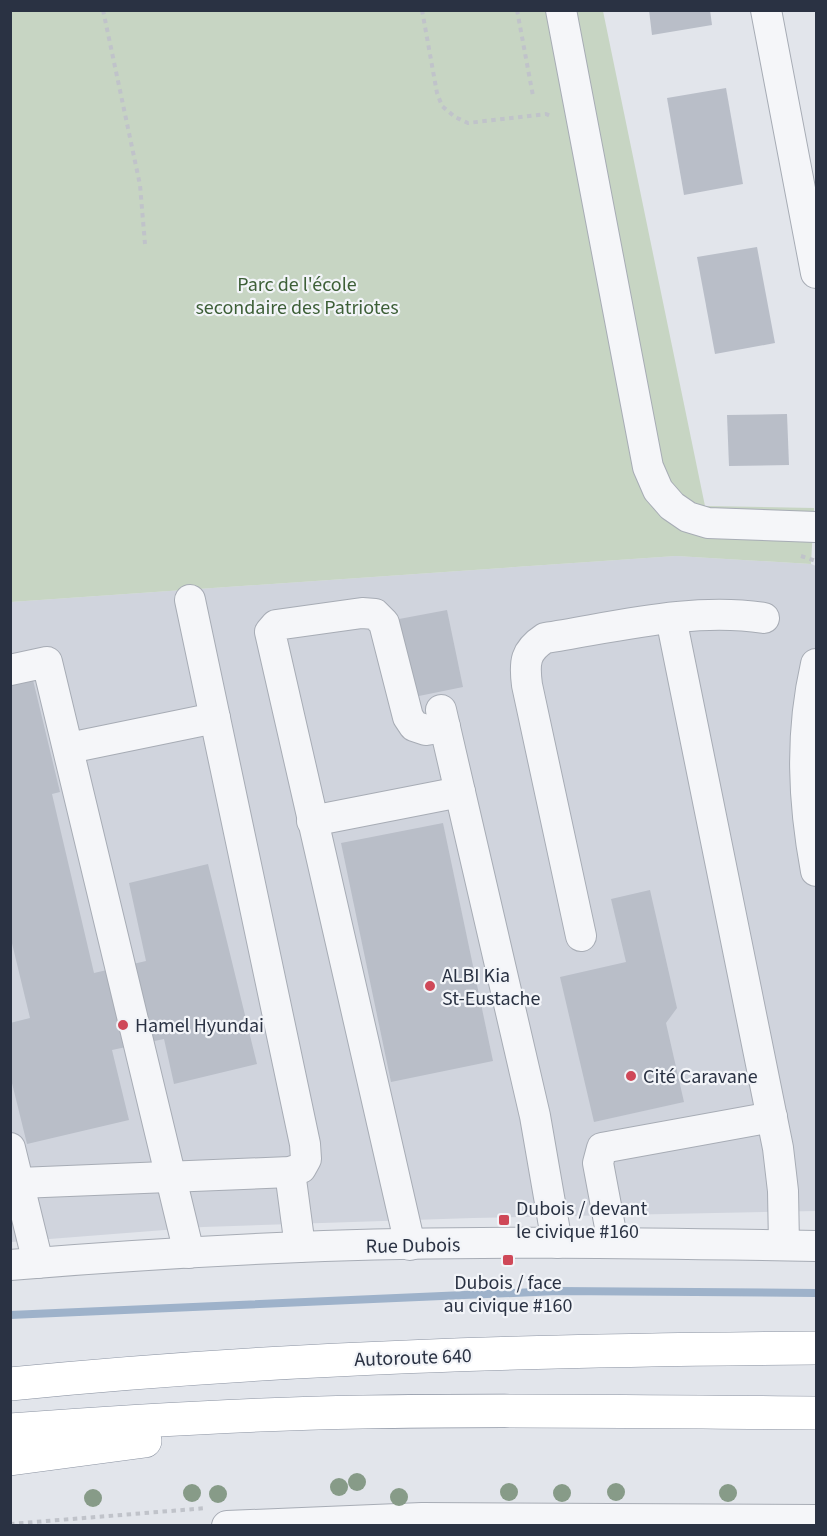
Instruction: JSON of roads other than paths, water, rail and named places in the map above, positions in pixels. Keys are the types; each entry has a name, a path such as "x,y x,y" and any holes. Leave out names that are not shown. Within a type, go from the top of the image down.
{"highway":[{"name":"Autoroute 640","path":"10,1382 293,1362 429,1356 576,1351 816,1348"},
{"path":"10,1459 361,1412"},
{"path":"10,1430 199,1418 361,1412 816,1413"}],"street":[{"path":"561,10 648,467 658,490 672,506 688,517 708,523 816,527"},
{"path":"766,10 816,273"},
{"path":"19,1183 290,1172 301,1168 306,1159 305,1144 190,600"},
{"path":"410,1245 270,640 270,632 276,626 362,613 375,614 384,623 408,717 414,726 426,730 443,718 535,1116 557,1244"},
{"path":"581,936 527,685 525,670 527,655 533,645 545,638 671,618 741,615 764,618"},
{"path":"671,618 778,1148 783,1191 784,1245"},
{"path":"10,670 48,662 189,1252"},
{"path":"816,664 807,711 804,763 806,806 816,871"},
{"path":"69,748 215,718"},
{"path":"312,821 460,792"},
{"path":"613,1243 598,1163 602,1148 772,1117"},
{"path":"10,1149 19,1183 24,1264"},
{"path":"290,1172 300,1247"},
{"name":"Rue Dubois","path":"24,1264 189,1252 300,1247 613,1243 816,1246"},
{"path":"227,1526 422,1518 747,1523 816,1520"}],"waterway":[{"path":"10,1315 557,1291 816,1293"}],"place":[{"name":"ALBI Kia St-Eustache","path":"430,986"},
{"name":"Hamel Hyundai","path":"123,1025"},
{"name":"Cité Caravane","path":"631,1076"},
{"name":"Dubois / devant le civique #160","path":"504,1220"},
{"name":"Dubois / face au civique #160","path":"508,1260"}],"park label":[{"name":"Parc de l'école secondaire des Patriotes","path":"297,296"}]}
